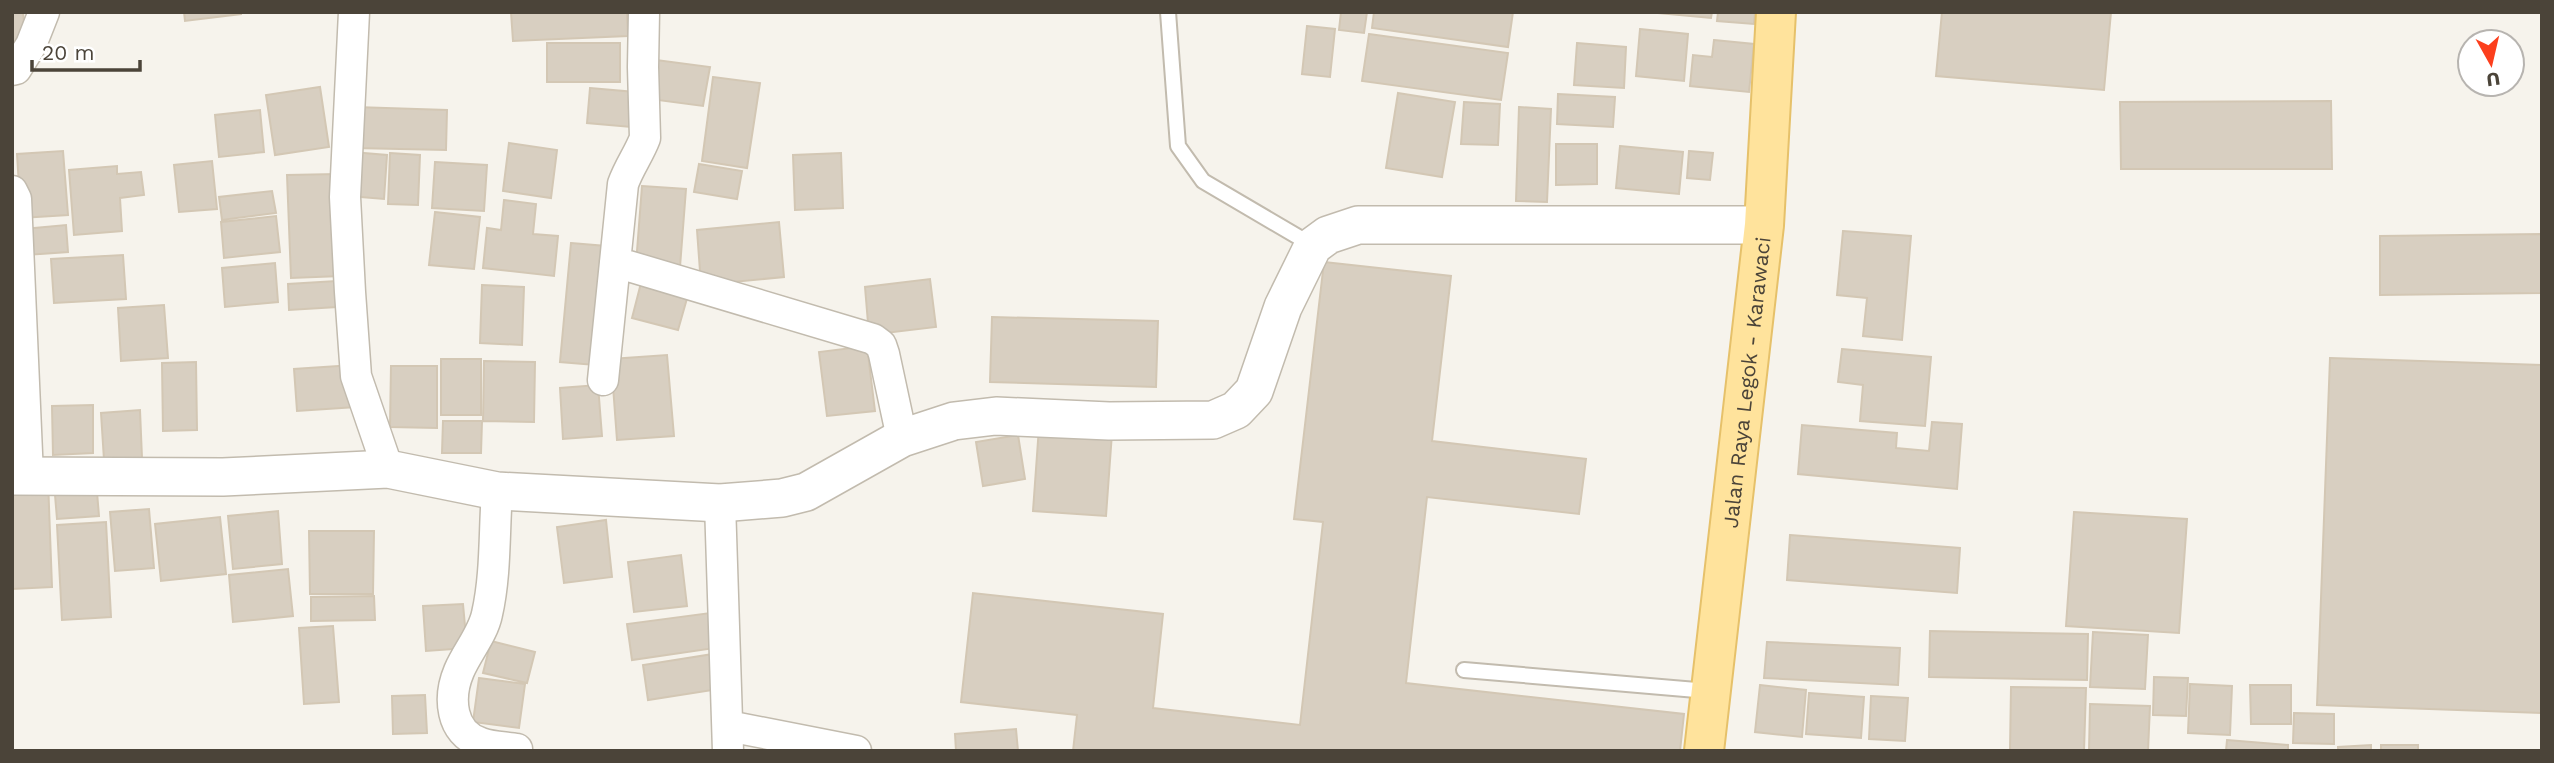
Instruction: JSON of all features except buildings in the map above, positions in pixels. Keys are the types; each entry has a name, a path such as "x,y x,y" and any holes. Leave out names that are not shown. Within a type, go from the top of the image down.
{"main road":[{"name":"Jalan Raya Legok - Karawaci","path":"1704,751 1764,225 1776,12"}],"street":[{"path":"12,70 16,69 31,45 44,12"},
{"path":"354,12 345,197 356,376 388,469"},
{"path":"603,380 623,184 645,138 644,12"},
{"path":"12,191 16,199 20,250 20,476 223,477 388,469 497,491 720,503 782,498 806,492 902,438 954,421 996,416 1109,421 1213,420 1236,410 1254,391 1283,307 1313,246 1328,235 1358,225 1764,225"},
{"path":"615,262 873,339 881,345 884,354 902,438"},
{"path":"497,491 490,600 486,618 458,673 452,698 454,717 464,734 480,743 517,749"},
{"path":"720,503 728,738 856,751"}],"lane":[{"path":"1168,12 1178,146 1203,181 1313,246"},
{"path":"1464,670 1710,692"}]}
